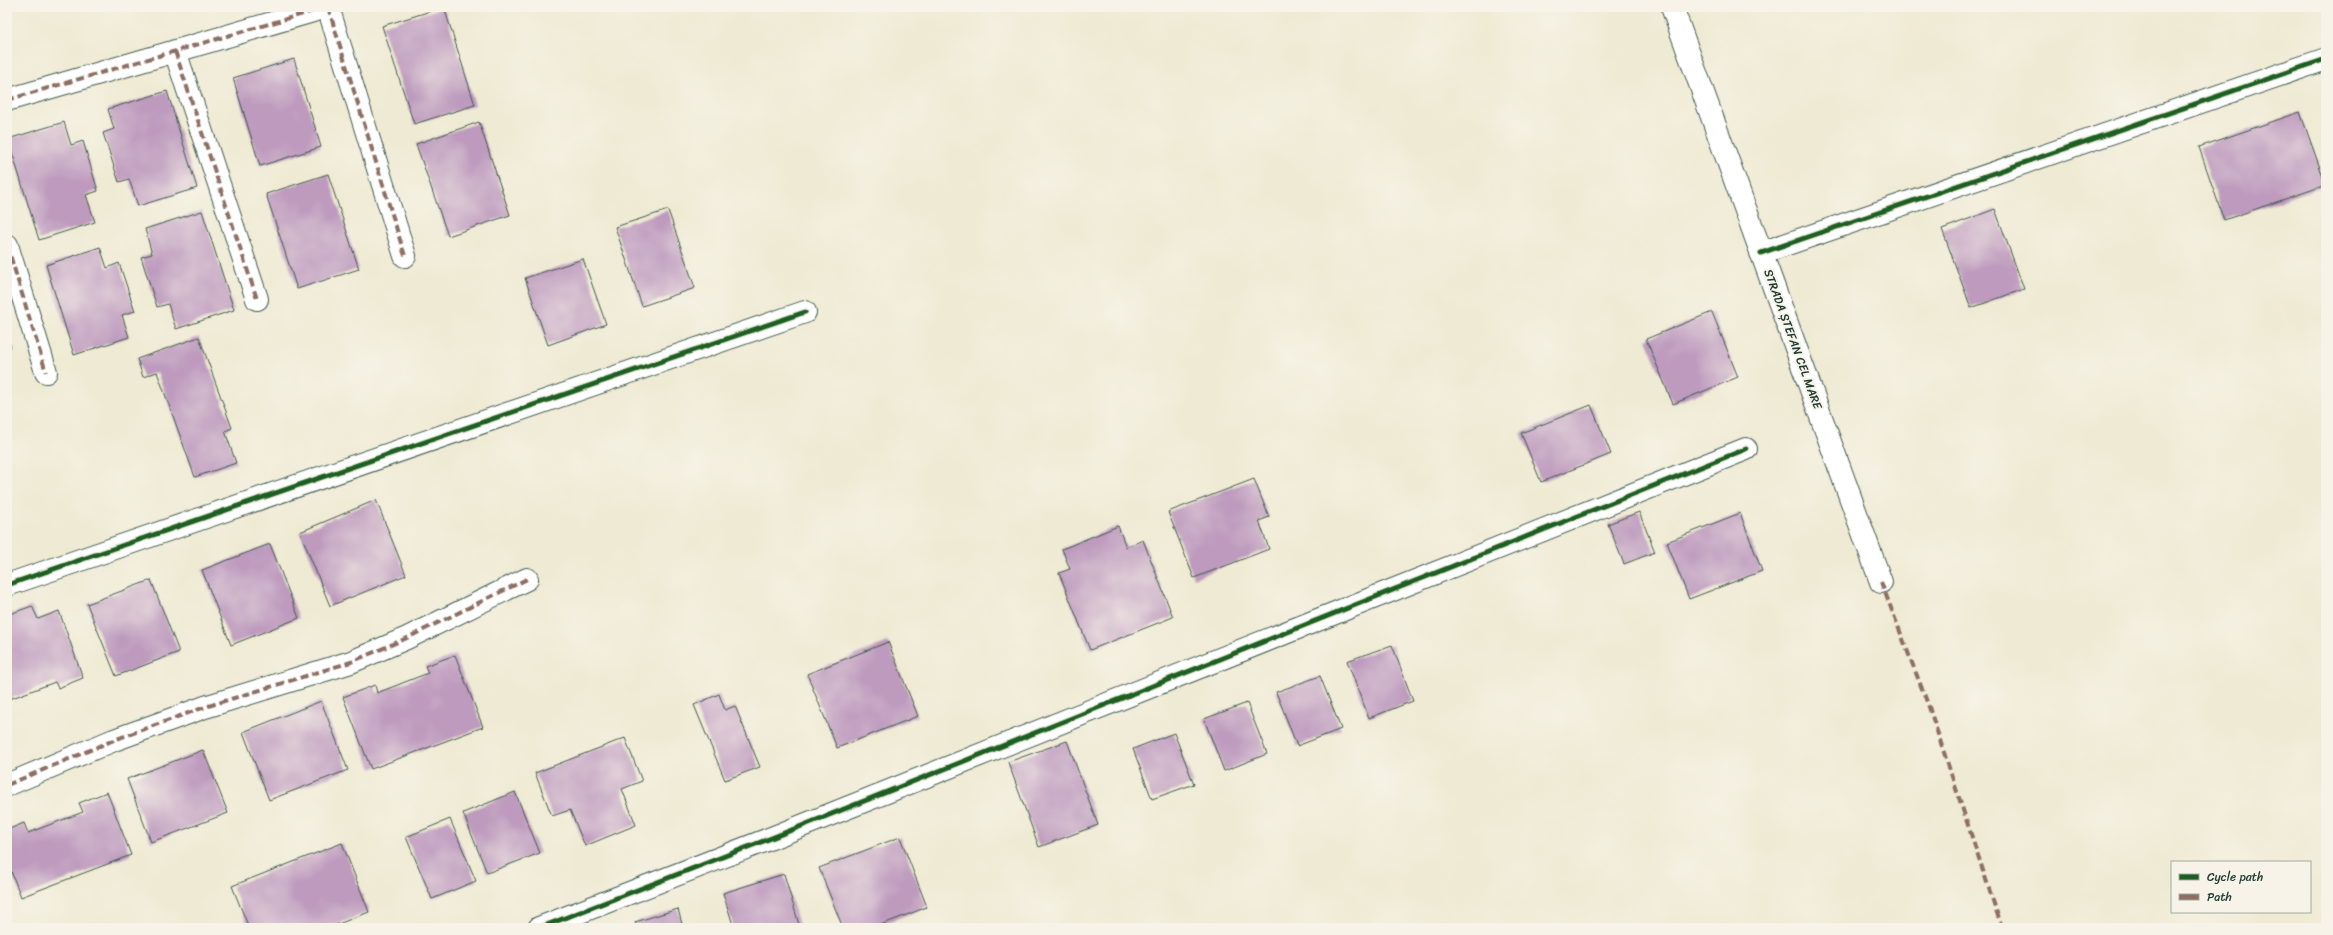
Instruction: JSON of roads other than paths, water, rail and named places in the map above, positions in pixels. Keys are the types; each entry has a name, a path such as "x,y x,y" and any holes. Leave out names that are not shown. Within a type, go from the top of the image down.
{"street":[{"path":"7,100 328,7 404,256"},
{"name":"STRADA ȘTEFAN CEL MARE","path":"1672,7 1881,582"},
{"path":"175,51 257,299"},
{"path":"1761,252 2326,59"},
{"path":"7,245 46,372"},
{"path":"7,585 805,312"},
{"path":"539,928 789,831 1746,449"},
{"path":"7,785 114,740 205,707 351,662 407,638 527,579"}]}
